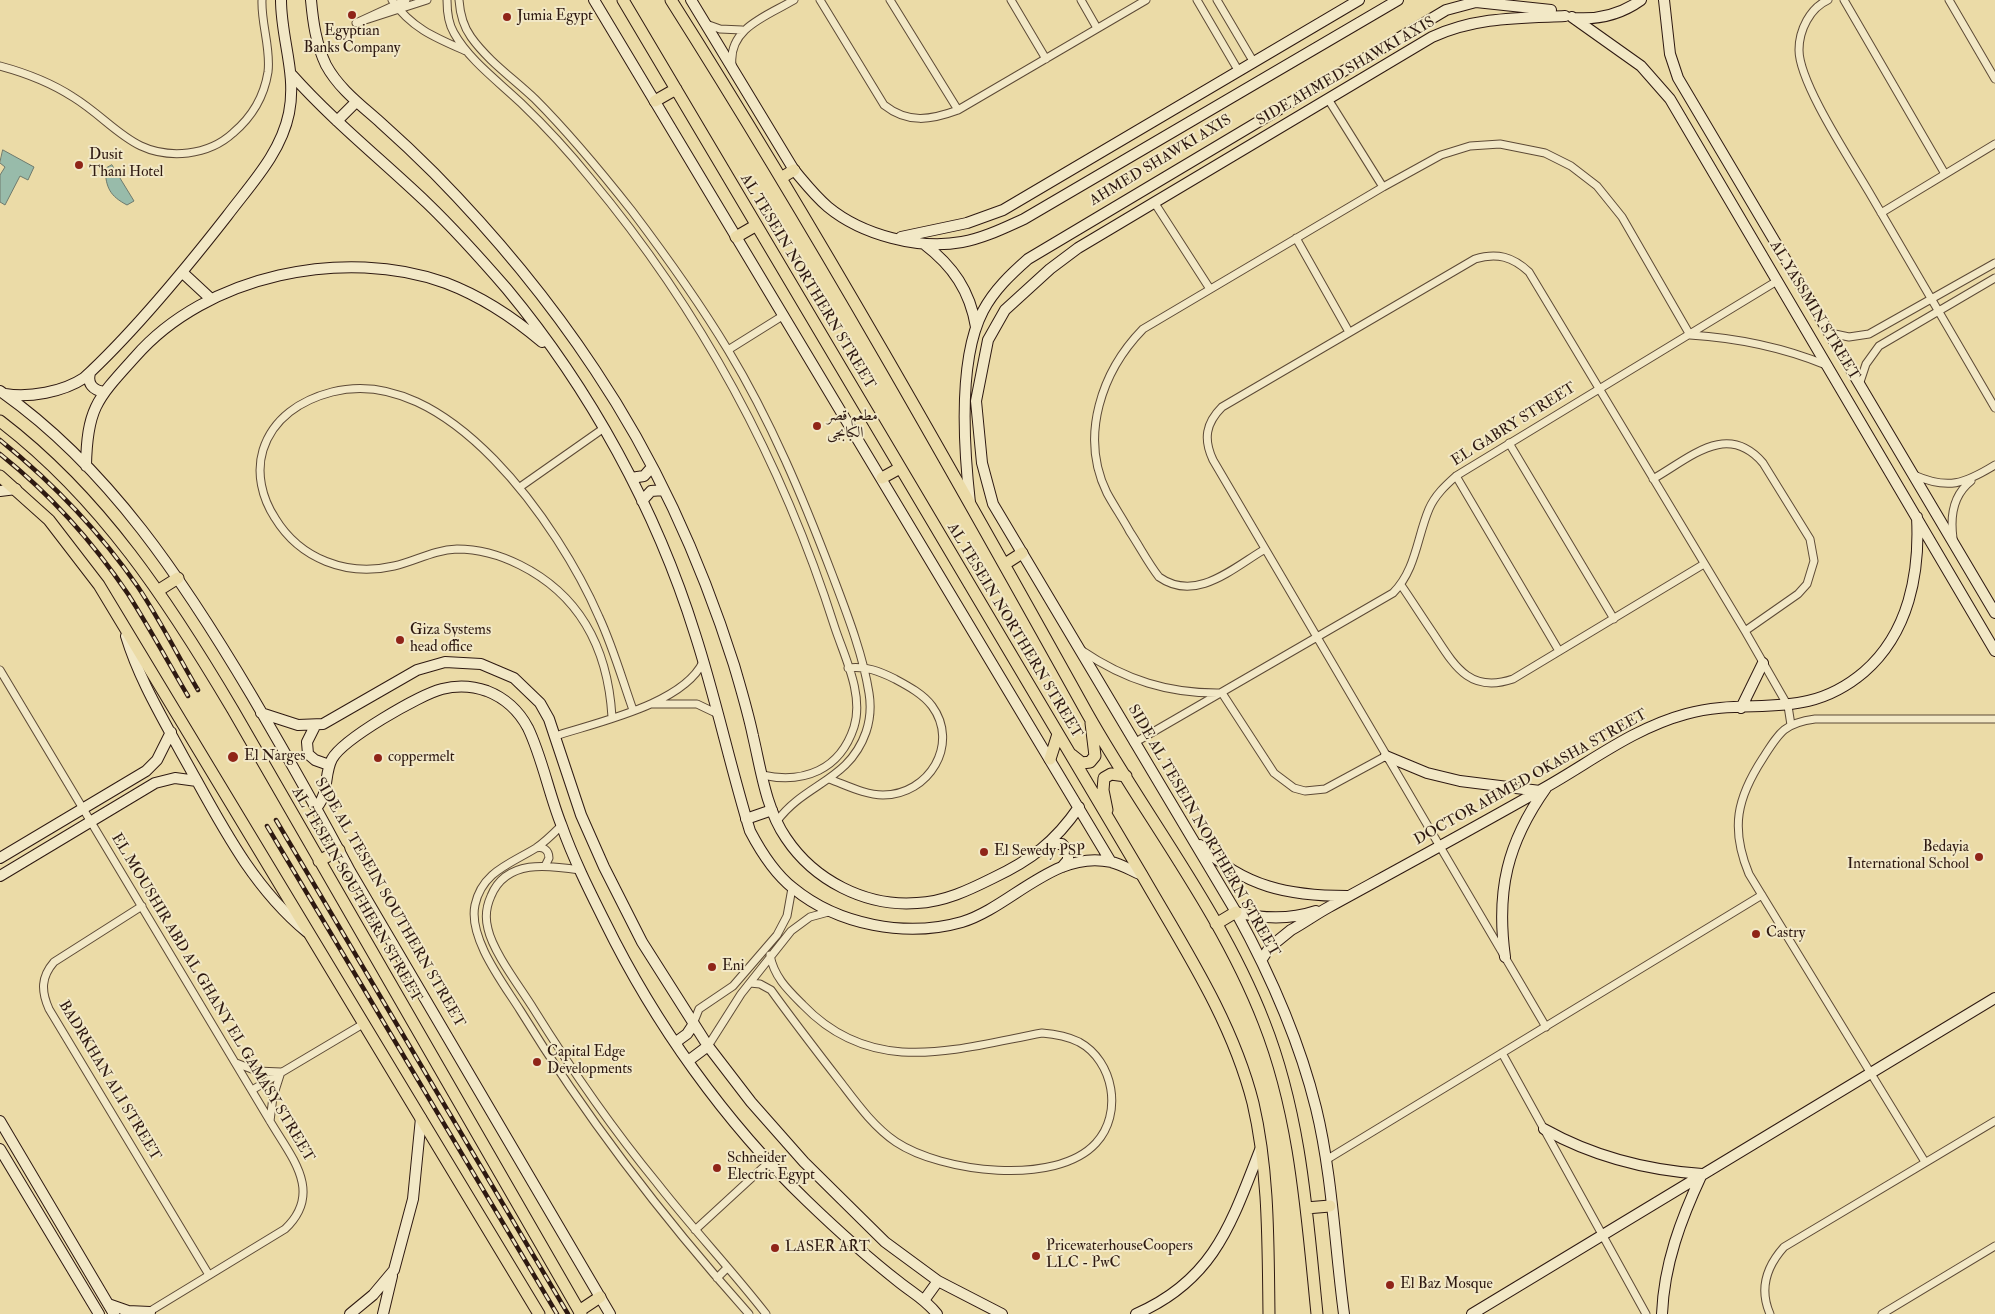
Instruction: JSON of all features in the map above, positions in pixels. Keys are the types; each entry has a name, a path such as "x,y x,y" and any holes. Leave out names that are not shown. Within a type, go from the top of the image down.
{"main road":[{"name":"AL TESEIN NORTHERN STREET","path":"623,0 755,226 1142,875 1224,1020 1253,1104 1260,1150 1268,1235 1269,1314"},
{"name":"AL TESEIN NORTHERN STREET","path":"670,0 781,178 1005,564 1090,717 1239,965 1265,1023 1284,1083 1299,1145 1318,1314"},
{"path":"655,101 676,89"},
{"path":"781,178 794,170"},
{"path":"736,238 755,226"},
{"name":"AL TESEIN SOUTHERN STREET","path":"0,421 44,457 79,492 159,590 201,656 580,1312"},
{"path":"882,478 900,468"},
{"path":"0,476 49,520 81,559 123,625 538,1314"},
{"path":"1005,564 1022,553"},
{"path":"159,590 178,578"},
{"path":"1069,752 1082,762 1090,762 1095,756 1090,717"},
{"path":"1050,759 1058,734"},
{"path":"1110,821 1103,790 1104,778 1111,774 1126,776"},
{"path":"320,861 339,850"},
{"path":"1216,924 1236,912"},
{"path":"1306,1208 1330,1206"},
{"path":"580,1312 600,1297"}],"street":[{"path":"0,66 58,87 91,109 137,146 155,153 175,154 194,152 213,146 237,130 256,108 264,90 268,71 268,52 262,0"},
{"path":"2,393 28,395 71,386 90,373 183,273 274,152 289,114 292,75 281,0"},
{"path":"311,0 318,44 327,66 340,85 444,183 537,288 600,376 652,467 704,578 734,666 772,810 794,850 825,878 862,896 890,902 918,903 945,898 967,891 1020,865 1049,844 1079,807"},
{"path":"392,0 407,19 419,29 467,51"},
{"path":"406,0 356,23 427,0"},
{"path":"447,0 452,28 467,51 528,109 590,177 640,241 669,283 728,379 765,450 800,526 848,668 856,695 856,713 850,739 842,752 822,769 797,778 779,779 762,775"},
{"path":"459,0 463,22 477,45 536,101 584,153 632,211 679,276 728,350 778,445 812,521 848,615 870,694 870,712 860,747 849,762 829,779 799,797 777,821"},
{"path":"594,0 1111,862"},
{"path":"692,0 794,170"},
{"path":"706,24 720,30 742,30 794,0"},
{"path":"820,0 884,105 895,114 910,119 941,117 958,110 1146,0"},
{"path":"890,0 958,110"},
{"path":"1011,0 1046,59"},
{"path":"1081,0 1098,28"},
{"path":"1197,0 1238,70"},
{"path":"1217,0 1253,61"},
{"path":"897,238 967,223 1003,210 1359,0"},
{"name":"AHMED SHAWKI AXIS","path":"794,170 814,196 830,209 863,228 924,244 962,242 992,233 1024,220 1398,0"},
{"path":"1536,0 1551,10 1568,16"},
{"name":"SIDE AHMED SHAWKI AXIS","path":"993,504 982,463 976,401 988,340 1005,310 1050,268 1154,202 1432,37 1453,27 1476,21 1568,16 1603,18 1618,14 1641,0"},
{"name":"AL YASSMIN STREET","path":"1664,0 1670,54 1678,78 1995,613"},
{"path":"1828,0 1810,15 1801,32 1799,51 1804,69 1827,121 1939,312 1993,398 1995,408"},
{"path":"1844,0 1945,174"},
{"path":"1949,0 1995,79"},
{"name":"AHMED SHAWKI AXIS","path":"970,503 965,409 967,375 976,328 983,311 996,292 1028,259 1428,18 1461,4 1476,2 1551,10"},
{"name":"AL YASSMIN STREET","path":"1568,16 1629,56 1652,76 1670,99 1830,367 1995,651"},
{"path":"732,68 732,51 742,30"},
{"path":"292,75 337,121 455,231 507,290 554,352 604,428 642,501 682,597 703,662 746,818 762,854 792,888 832,911 874,925 902,929 933,928 963,921 991,909 1062,867 1093,860 1111,862 1142,875"},
{"path":"1328,99 1383,187"},
{"path":"528,109 536,101"},
{"path":"337,121 356,102"},
{"path":"1266,550 1206,583 1188,588 1170,584 1159,577 1106,492 1099,469 1095,428 1099,402 1109,375 1117,360 1143,329 1441,154 1470,146 1500,144 1530,148 1560,160 1581,173 1610,200 1690,335 1733,339 1767,345 1830,367"},
{"path":"1881,213 1995,144"},
{"path":"1714,173 1728,164"},
{"path":"1154,202 1210,289"},
{"path":"1296,238 1349,332"},
{"path":"924,244 938,254 960,280 973,311 976,328"},
{"path":"1546,1027 1439,847 1208,449 1206,437 1210,421 1222,407 1475,259 1486,255 1505,256 1520,264 1529,272 1745,631 1788,706 1792,725"},
{"path":"1830,333 1849,337 1869,334 1995,263"},
{"path":"86,466 88,428 93,411 104,392 141,350 160,332 182,315 211,298 250,284 296,272 335,268 375,269 446,283 496,308 527,328 554,352"},
{"path":"183,273 211,298"},
{"path":"669,283 679,276"},
{"path":"1859,385 1866,364 1879,346 1995,278"},
{"name":"EL GABRY STREET","path":"1134,743 1384,600 1402,585 1408,573 1430,507 1441,490 1456,476 1777,281"},
{"path":"728,350 784,315"},
{"path":"90,373 90,384 93,388 104,392"},
{"path":"612,717 607,678 593,637 570,601 543,577 499,556 466,549 434,552 397,566 350,568 326,563 302,548 275,519 263,492 260,463 268,437 278,422 291,410 327,393 371,388 392,392 423,405 484,450 520,487 547,526 589,596 600,618 633,710"},
{"name":"SIDE AL TESEIN SOUTHERN STREET","path":"2,393 48,429 86,466 128,513 178,578 213,631 610,1314"},
{"path":"520,487 604,428"},
{"path":"1653,479 1712,445 1726,442 1741,444 1754,452 1763,463 1810,540 1814,561 1807,584 1798,594 1745,631"},
{"path":"1509,443 1614,619"},
{"path":"1953,542 1952,512 1957,497 1966,485 1995,465"},
{"path":"631,478 644,476 652,467"},
{"path":"1913,475 1930,482 1946,485 1964,482 1978,476"},
{"path":"1456,476 1559,652"},
{"path":"0,492 16,489"},
{"path":"642,501 651,492 664,490"},
{"name":"SIDE AL TESEIN NORTHERN STREET","path":"993,504 1236,912 1262,959 1284,1007 1307,1076 1326,1160 1344,1314"},
{"name":"DOCTOR AHMED OKASHA STREET","path":"1262,959 1281,937 1329,908 1544,788 1642,730 1687,714 1711,709 1788,706 1814,700 1840,688 1864,672 1888,643 1906,610 1915,581 1919,551 1917,517"},
{"path":"1402,585 1454,666 1477,681 1495,683 1513,679 1704,564"},
{"path":"123,625 144,681 170,732 248,869 282,910 309,934"},
{"path":"1078,647 1106,666 1145,684 1178,692 1222,693 1274,773 1294,788 1304,791 1325,789 1386,756"},
{"path":"262,713 298,724 314,726 331,720 417,670 445,662 463,661 498,669 514,678 540,703 555,736 581,815 604,867 642,942 708,1046 751,1102 832,1191 885,1242 938,1281 1002,1314"},
{"path":"555,736 652,704 686,685 696,675 703,662"},
{"path":"1740,708 1763,663"},
{"path":"829,779 869,793 899,793 922,782 933,769 940,755 941,726 927,700 898,681 862,666 848,668"},
{"name":"EL MOUSHIR ABD AL GHANY EL GAMASY STREET","path":"1,674 84,808 301,1174 304,1194 301,1207 285,1229 148,1313"},
{"path":"317,807 324,795 329,765 338,750 356,735 431,692 458,686 479,689 499,697 511,705 524,722 534,743 561,826 580,870 638,984 688,1060 733,1120 769,1162 814,1208 900,1283 926,1299 937,1314"},
{"path":"652,704 697,704 718,714"},
{"path":"1925,1162 1762,895 1741,856 1738,816 1742,797 1749,779 1779,732 1792,725 1815,719 1995,719"},
{"path":"314,726 307,742 308,754 315,760 329,765"},
{"path":"0,858 152,765 161,754 170,732"},
{"path":"1386,756 1427,773 1448,779 1544,788 1516,838 1507,866 1502,896 1501,927 1505,957"},
{"path":"0,876 161,780 175,778 197,781"},
{"path":"746,818 772,810"},
{"path":"561,826 535,848 502,866 484,883 475,906 476,931 518,1006 590,1118 636,1180 716,1278 749,1314"},
{"path":"1190,835 1210,854 1234,872 1262,885 1291,893 1351,896"},
{"path":"1049,844 1062,844 1068,851 1068,860 1062,867"},
{"path":"535,848 542,848 548,852 549,861 544,866"},
{"path":"580,870 544,866 521,868 501,880 492,893 487,905 488,930 518,984 600,1111 695,1230 766,1314"},
{"path":"676,1042 687,1034 693,1025 699,1009 733,986 777,935 787,916 792,888"},
{"path":"1326,1160 1762,895"},
{"name":"BADRKHAN ALI STREET","path":"142,906 54,962 45,975 43,990 50,1009 209,1276"},
{"name":"DOCTOR AHMED OKASHA STREET","path":"1236,912 1258,918 1282,918 1329,908"},
{"path":"688,1060 708,1046 770,956 800,923 832,911"},
{"path":"750,983 760,984 771,990 859,1106 881,1130 914,1153 979,1169 1023,1170 1047,1168 1082,1155 1097,1143 1107,1127 1112,1103 1108,1078 1095,1054 1080,1042 1062,1035 1042,1033 924,1054 876,1048 833,1030 812,1015 774,972 770,956"},
{"path":"1472,1314 1995,998"},
{"path":"252,1090 363,1024"},
{"path":"1502,1054 1646,1314"},
{"path":"235,1063 258,1071 280,1072"},
{"path":"270,1121 273,1096 280,1072"},
{"path":"590,1118 600,1111"},
{"path":"383,1314 413,1199 421,1118"},
{"path":"0,1121 114,1314"},
{"path":"1770,1314 1766,1302 1766,1279 1775,1257 1784,1247 1995,1121"},
{"path":"1544,1129 1572,1144 1627,1164 1669,1172 1702,1174"},
{"path":"0,1149 97,1313"},
{"path":"1136,1314 1185,1286 1203,1267 1220,1244 1238,1206 1260,1150"},
{"path":"695,1230 769,1162"},
{"path":"1662,1314 1667,1270 1676,1237 1702,1174"},
{"path":"1882,1314 1994,1249"},
{"path":"716,1278 728,1268"},
{"path":"350,1314 373,1295 394,1270"},
{"path":"926,1299 938,1281"},
{"path":"373,1295 381,1295 385,1302"},
{"path":"108,1304 128,1312 148,1313"}],"shaded area":[{"path":"3,150 34,167 28,180 20,176 5,205 0,202 0,175 5,167 0,163"},
{"path":"112,165 134,201 127,205 113,195 106,181 105,169"}],"railway":[{"path":"0,440 56,490 108,547 138,587 198,690"},
{"path":"0,454 53,502 100,556 128,594 188,696"},
{"path":"276,820 568,1314"},
{"path":"267,826 557,1314"}],"place":[{"name":"Egyptian Banks Company","path":"352,15"},
{"name":"Jumia Egypt","path":"507,17"},
{"name":"Dusit Thani Hotel","path":"79,165"},
{"name":"مطعم قصر الكبابجى","path":"817,426"},
{"name":"Giza Systems head office","path":"400,640"},
{"name":"El Narges","path":"233,757"},
{"name":"coppermelt","path":"378,758"},
{"name":"El Sewedy PSP","path":"984,852"},
{"name":"Bedayia International School","path":"1979,857"},
{"name":"Castry","path":"1756,934"},
{"name":"Eni","path":"712,967"},
{"name":"Capital Edge Developments","path":"537,1062"},
{"name":"Schneider Electric Egypt","path":"717,1168"},
{"name":"LASER ART","path":"775,1248"},
{"name":"PricewaterhouseCoopers LLC - PwC","path":"1036,1256"},
{"name":"El Baz Mosque","path":"1390,1285"}]}
